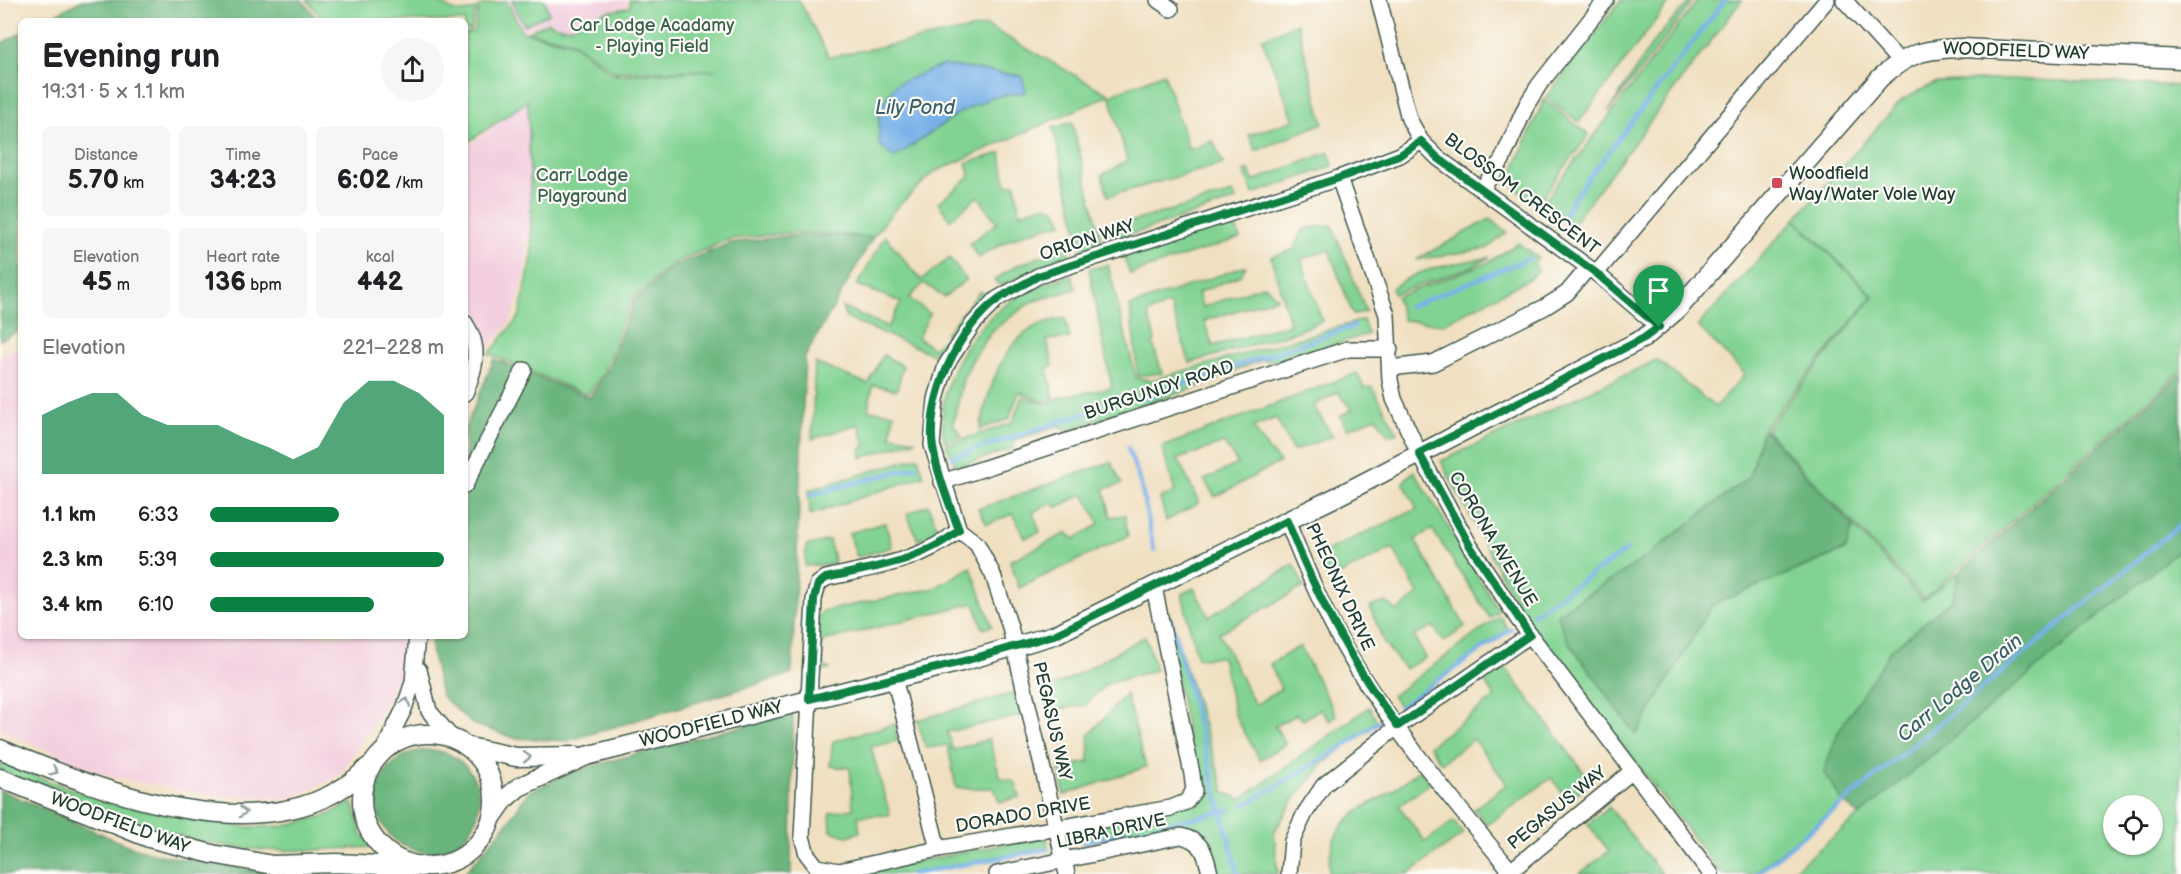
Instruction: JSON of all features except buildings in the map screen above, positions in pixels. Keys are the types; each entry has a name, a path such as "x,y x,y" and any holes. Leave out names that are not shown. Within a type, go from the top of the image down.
{"street":[{"name":"BLOSSOM CRESCENT","path":"1379,0 1410,119 1421,141 1438,158 1592,270 1659,327"},
{"path":"1482,189 1502,160 1527,104 1606,0"},
{"path":"1390,368 1433,363 1535,312 1567,293 1592,270 1827,0"},
{"path":"1853,2 1899,61"},
{"name":"WOODFIELD WAY","path":"493,816 505,799 519,787 586,756 1015,648 1054,635 1287,521 1634,343 1659,327 1678,309 1880,78 1899,61 1928,49 1963,48 2181,59"},
{"name":"ORION WAY","path":"1015,648 990,569 977,544 959,530 932,445 936,399 946,365 973,324 998,299 1038,276 1339,178 1400,155 1421,141"},
{"name":"CORONA AVENUE","path":"1339,178 1387,315 1390,380 1394,399 1419,453 1470,546 1530,635 1631,772 1711,874"},
{"path":"468,327 473,334 477,349 468,382"},
{"name":"BURGUNDY ROAD","path":"942,482 1348,349 1390,349"},
{"path":"468,479 524,370"},
{"name":"PHEONIX DRIVE","path":"1287,521 1309,576 1346,650 1398,726 1509,872"},
{"path":"809,699 814,599 818,584 826,578 917,557 940,546 959,530"},
{"name":"DORADO DRIVE","path":"809,699 802,837 807,854 817,867 839,871 938,849 1057,830 1171,808 1186,802 1194,791 1154,587"},
{"path":"1289,874 1292,841 1305,813 1324,785 1398,726 1530,635"},
{"path":"416,643 429,711 451,737 469,747 480,757 491,777 495,793 493,816 485,833 470,853 450,864 422,867 399,861 376,843 365,822 361,804 364,781 404,709 413,682 416,643"},
{"name":"PEGASUS WAY","path":"1015,648 1066,868"},
{"path":"894,678 938,849"},
{"path":"380,755 399,740 428,734 451,737"},
{"name":"WOODFIELD WAY","path":"469,747 516,757 586,756"},
{"name":"WOODFIELD WAY","path":"0,749 116,794 167,806 211,811 264,813 301,808 338,793 380,755"},
{"name":"PEGASUS WAY","path":"1509,872 1631,772"},
{"name":"WOODFIELD WAY","path":"0,778 150,838 212,855 273,865 336,863 422,867"},
{"name":"LIBRA DRIVE","path":"997,874 1066,868 1181,836 1194,839 1204,849 1210,874"}],"shaded area":[{"path":"507,0 627,0 628,6 594,14 576,25 561,28 549,20 522,32"},
{"path":"528,101 534,196 524,278 511,321 468,371 468,146"},
{"path":"18,347 18,639 403,639 399,676 374,723 337,777 290,798 211,795 111,777 0,730 0,355"}],"green space":[{"path":"82,0 302,0 317,18 49,18"},
{"path":"307,0 429,0 460,12 476,9 471,30 468,30 468,18 322,18"},
{"path":"512,0 545,0 549,14 524,25"},
{"path":"629,0 799,0 829,57 987,26 1110,95 934,172 895,209 873,237 798,232 730,239 673,263 630,302 603,374 587,395 489,354 519,317 532,257 528,101 468,142 468,33 474,32 479,6 507,1 522,32 572,43 615,75 715,70 615,72 572,41 528,32 548,22 556,26 574,26 601,14 630,7"},
{"path":"1621,0 1671,0 1579,122 1546,97"},
{"path":"1691,0 1694,0 1608,112 1654,41"},
{"path":"1698,0 1742,0 1571,226 1542,204"},
{"path":"1297,23 1323,123 1256,151 1249,135 1294,120 1262,39"},
{"path":"18,35 18,331 0,340 0,44"},
{"path":"1164,73 1189,150 1213,141 1223,164 1108,196 1102,175 1127,161 1110,95"},
{"path":"2008,79 2181,86 2181,371 1924,599 1766,430 1874,296 1795,219 1902,100 1937,82"},
{"path":"1544,100 1589,135 1538,203 1515,188 1510,178"},
{"path":"1072,122 1103,247 1083,253 1053,128"},
{"path":"1329,152 1333,166 1253,194 1244,172 1249,170 1253,181"},
{"path":"1001,153 1006,185 1015,184 1020,213 1046,205 1056,210 1063,223 1019,236 979,258 969,244 997,223 978,196 950,220 938,203 970,177 966,163"},
{"path":"1233,193 1236,200 1117,239 1115,226"},
{"path":"1233,219 1240,238 1130,274 1124,256"},
{"path":"1490,219 1507,232 1488,248 1416,260"},
{"path":"1794,220 1873,296 1763,429 1749,477 1639,562 1557,614 1602,688 1636,735 1712,605 1846,550 1853,526 1923,601 1959,572 1953,599 1890,651 1824,772 1843,803 1753,874 1721,874 1522,614 1441,461 1657,360 1715,407 1745,374 1698,326"},
{"path":"1332,225 1366,311 1353,315 1329,250 1301,259 1322,321 1295,332 1190,363 1170,304 1148,313 1155,340 1153,344 1162,373 1138,376 1130,306 1246,266 1241,275 1198,293 1203,307 1265,285 1277,298 1204,321 1213,346 1290,324 1271,257 1293,250 1304,229"},
{"path":"799,235 873,237 805,357 792,674 567,741 514,738 472,724 441,695 431,648 432,639 468,639 468,422 494,359 589,398 607,371 633,303 673,266 731,243"},
{"path":"885,236 921,280 950,258 966,280 944,297 924,283 909,298 930,314 918,337 932,348 945,339 948,340 945,334 980,291 985,295 949,341 932,354 846,318 842,307 888,327 901,302 857,285"},
{"path":"1518,243 1538,258 1534,264 1538,270 1531,278 1443,324 1403,320 1396,297 1489,262"},
{"path":"1068,246 1069,258 1045,264 1001,286 994,280 1016,266"},
{"path":"1490,257 1471,267 1394,294 1392,288 1414,275 1439,267"},
{"path":"1108,265 1136,378 1152,380 1363,320 1368,334 1281,361 1262,360 1224,375 1215,381 1067,430 1057,426 1016,440 1012,449 956,467 946,445 1012,423 1022,397 1048,404 1060,397 1112,388 1089,269"},
{"path":"1071,275 1076,289 1031,302 992,331 963,379 953,424 962,436 945,442 942,423 948,385 955,366 976,332 989,318 1020,296"},
{"path":"1065,318 1070,338 1047,340 1053,366 1047,368 1054,398 1044,402 1019,392 1009,419 980,429 992,384 1014,344 1038,325"},
{"path":"883,355 903,366 897,390 873,385 868,410 894,413 891,436 916,440 861,458 860,450 865,446 859,424 812,439 815,363 868,384"},
{"path":"1357,373 1364,388 1372,387 1397,432 1388,435 1376,417 1347,429 1340,416 1352,410 1338,392 1313,406 1333,436 1293,451 1276,418 1253,427 1269,451 1280,462 1215,497 1204,480 1238,464 1224,443 1178,459 1199,503 1166,521 1160,498 1175,492 1162,447"},
{"path":"2181,374 2181,548 1860,815 1843,803 1824,772 1838,732 1890,651 1953,599 1959,572"},
{"path":"1763,429 1853,526 1846,549 1712,605 1636,735 1567,640 1557,614 1639,562 1749,477"},
{"path":"918,457 924,476 810,515 809,490"},
{"path":"1111,462 1122,484 1104,489 1111,517 1125,515 1128,536 1019,588 1010,561 1067,533 1074,539 1098,525 1084,494 1057,507 1052,503 1033,512 1040,532 1025,538 1013,514 987,524 978,509"},
{"path":"1414,471 1499,611 1490,618 1432,529 1415,540 1465,626 1444,642 1433,626 1414,636 1425,658 1405,669 1384,643 1370,607 1386,602 1398,611 1418,594 1393,548 1329,580 1317,555 1417,509 1403,482"},
{"path":"928,505 939,531 918,540 907,514"},
{"path":"885,523 892,547 857,557 849,533"},
{"path":"829,540 835,564 805,566 806,546"},
{"path":"2181,548 2181,874 1789,874"},
{"path":"1294,564 1304,587 1219,633 1255,705 1281,689 1270,664 1300,646 1336,715 1329,721 1320,709 1303,720 1297,714 1275,726 1286,744 1260,760 1235,715 1222,657 1197,658 1182,594 1194,588 1209,617"},
{"path":"971,567 992,626 983,629 974,603 823,641 821,650 824,666 830,669 816,672 818,616 824,611 935,588"},
{"path":"1500,616 1509,631 1400,707 1392,696"},
{"path":"1170,617 1225,793 1241,799 1369,707 1377,721 1323,764 1295,798 1274,832 1278,874 1215,874 1205,834 1191,826 1072,842 1072,833 1199,795 1166,623"},
{"path":"1145,636 1156,670 1106,684 1085,705 1047,711 1044,689 1068,680"},
{"path":"1499,659 1591,782 1568,800 1551,778 1487,825 1474,809 1507,784 1474,739 1441,763 1429,746 1495,697 1479,674"},
{"path":"1015,693 1023,715 947,732 953,750 989,739 1000,777 1015,782 1020,797 999,802 994,788 956,788 948,745 926,748 917,720"},
{"path":"1126,694 1146,767 1064,795 1059,767 1089,762 1089,735"},
{"path":"793,713 791,874 464,874 509,821 528,792 583,768"},
{"path":"895,724 897,741 871,747 890,815 858,816 860,832 847,836 831,831 830,813 853,809 850,768 830,766 833,741"},
{"path":"428,750 447,754 464,765 475,782 479,801 475,820 464,837 447,848 428,852 409,848 392,837 381,820 377,801 381,782 392,765 409,754"},
{"path":"0,763 112,804 245,827 284,826 328,815 353,802 361,833 372,847 273,850 211,843 153,828 97,809 14,777 0,770"},
{"path":"1420,770 1430,783 1399,806 1425,842 1454,821 1463,834 1408,874 1329,874 1331,848 1340,829 1347,821 1365,806 1388,794"},
{"path":"0,790 129,846 160,855 277,874 0,874"},
{"path":"1609,807 1662,874 1579,874 1609,851 1588,824"},
{"path":"1047,836 1048,849 912,874 853,874"}],"water":[{"name":"Lily Pond","path":"943,65 1022,76 1026,92 992,97 961,112 894,158 879,144 879,108 896,84"}],"waterway":[{"path":"1564,215 1577,193 1725,0"},
{"path":"1409,307 1530,258"},
{"path":"1145,397 1354,326"},
{"path":"952,457 1109,406"},
{"path":"1128,448 1141,485 1154,550"},
{"path":"809,495 916,467"},
{"name":"Carr Lodge Drain","path":"1757,874 2181,524"},
{"path":"1533,614 1627,550"},
{"path":"1171,620 1238,874"},
{"path":"1400,707 1511,629"},
{"path":"1245,805 1340,749 1380,721"},
{"path":"1083,842 1230,810"},
{"path":"912,874 1048,849"}],"place":[{"name":"Woodfield Way/Water Vole Way","path":"1777,183"}],"route":[{"path":"1421,141 1438,158 1596,273 1659,327 1644,338 1526,400 1419,453 1470,546 1530,635 1398,726 1378,701 1346,650 1309,576 1287,521 1054,635 1015,648 809,699 814,599 818,584 826,578 917,557 940,546 959,530 932,445 936,399 946,365 973,324 998,299 1038,276 1339,178 1400,155 1421,141"}],"park label":[{"name":"Car Lodge Acadamy - Playing Field","path":"652,36"},
{"name":"Carr Lodge Playground","path":"582,186"}]}
